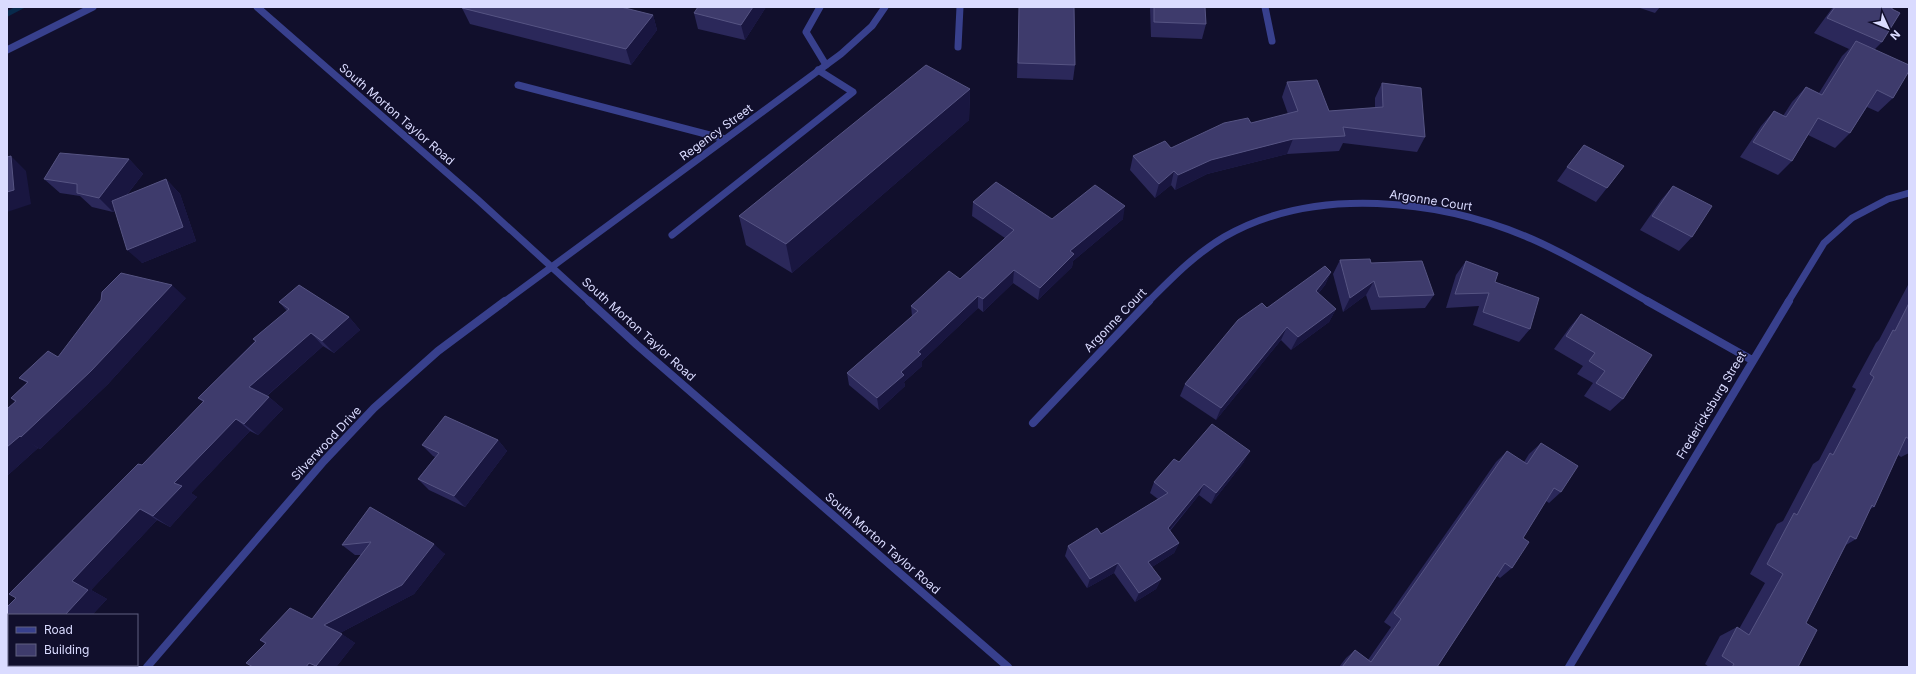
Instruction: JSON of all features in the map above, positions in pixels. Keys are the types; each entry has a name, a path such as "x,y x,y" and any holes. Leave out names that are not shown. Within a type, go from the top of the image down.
{"street":[{"path":"7,50 93,7"},
{"name":"South Morton Taylor Road","path":"257,7 552,266 637,345 1008,667"},
{"path":"820,7 806,32 826,64"},
{"name":"Regency Street","path":"552,266 826,64 872,26 885,7"},
{"path":"958,47 960,7"},
{"path":"1265,7 1272,41"},
{"path":"672,235 853,92 818,70"},
{"path":"518,85 725,139"},
{"name":"Fredericksburg Street","path":"1569,667 1752,360 1824,243 1852,218 1888,199 1909,192"},
{"name":"Argonne Court","path":"1033,423 1183,266 1206,248 1230,234 1263,220 1296,210 1334,205 1373,203 1418,207 1481,220 1518,233 1563,254 1752,360"},
{"name":"Silverwood Drive","path":"147,667 324,461 374,408 438,351 552,266"}],"building":[{"path":"621,7 653,15 626,49 462,8"},
{"path":"698,7 753,7 741,25 694,13"},
{"path":"1019,7 1074,7 1075,65 1018,63"},
{"path":"1154,7 1205,7 1206,24 1154,22"},
{"path":"1835,7 1892,7 1892,9 1900,13 1882,42 1827,18"},
{"path":"1856,41 1909,65 1909,71 1893,98 1877,90 1850,133 1818,118 1792,161 1753,142 1774,111 1786,117 1806,87 1822,95"},
{"path":"926,65 970,89 786,244 739,216"},
{"path":"1317,80 1329,111 1383,107 1382,83 1421,88 1425,137 1343,127 1345,136 1293,139 1211,160 1178,175 1174,171 1159,184 1133,156 1165,141 1171,148 1224,123 1248,118 1251,123 1298,111 1287,82"},
{"path":"1584,145 1624,166 1607,188 1567,167"},
{"path":"60,153 129,159 99,198 77,193 77,184 44,179"},
{"path":"11,156 14,190 7,192 7,157"},
{"path":"166,179 183,227 127,250 112,201"},
{"path":"996,182 1052,219 1095,185 1125,206 1070,251 1074,254 1040,288 1014,270 983,299 978,296 918,352 921,354 901,372 904,375 877,398 847,373 918,311 911,306 949,271 960,279 1014,230 973,202"},
{"path":"1673,186 1712,206 1692,237 1652,216"},
{"path":"1370,259 1371,263 1422,261 1434,295 1379,297 1374,281 1350,298 1340,260"},
{"path":"1466,261 1498,273 1495,282 1539,298 1530,329 1483,312 1489,293 1455,294"},
{"path":"1325,266 1331,272 1316,291 1336,309 1298,337 1287,327 1221,408 1185,384 1238,320 1262,303 1267,308"},
{"path":"121,273 172,285 91,371 21,437 20,436 7,447 7,409 16,401 11,398 28,382 19,378 48,351 58,357 101,300 102,292"},
{"path":"299,285 349,317 322,341 311,333 249,387 269,397 244,424 236,419 174,483 182,486 153,516 140,509 72,581 88,590 66,614 8,614 7,664 7,607 16,598 9,594 138,464 142,465 204,401 198,398 256,341 253,339 289,309 279,302"},
{"path":"1909,303 1909,439 1906,437 1874,507 1872,505 1856,539 1850,536 1806,623 1817,630 1798,667 1732,667 1734,664 1722,656 1737,627 1749,635 1783,574 1767,564 1794,513 1797,515 1830,453 1833,455 1874,377 1870,374 1893,330 1895,331"},
{"path":"1581,314 1652,355 1623,399 1596,383 1605,371 1589,361 1595,353 1566,336"},
{"path":"445,416 498,440 454,496 418,479 439,453 422,445"},
{"path":"1212,424 1250,451 1216,493 1204,484 1168,528 1179,543 1148,562 1161,579 1139,593 1118,563 1090,579 1068,546 1097,528 1101,534 1168,493 1154,482 1174,459 1179,462"},
{"path":"1541,443 1578,466 1561,492 1554,488 1523,538 1529,542 1512,568 1505,563 1437,667 1342,667 1355,650 1371,662 1401,619 1394,613 1507,451 1527,464"},
{"path":"370,507 434,544 402,585 324,625 342,634 316,666 309,663 306,667 253,667 246,663 266,643 260,640 290,608 312,619 371,542 342,545"}],"waterway":[{"path":"7,14 22,7"}]}
